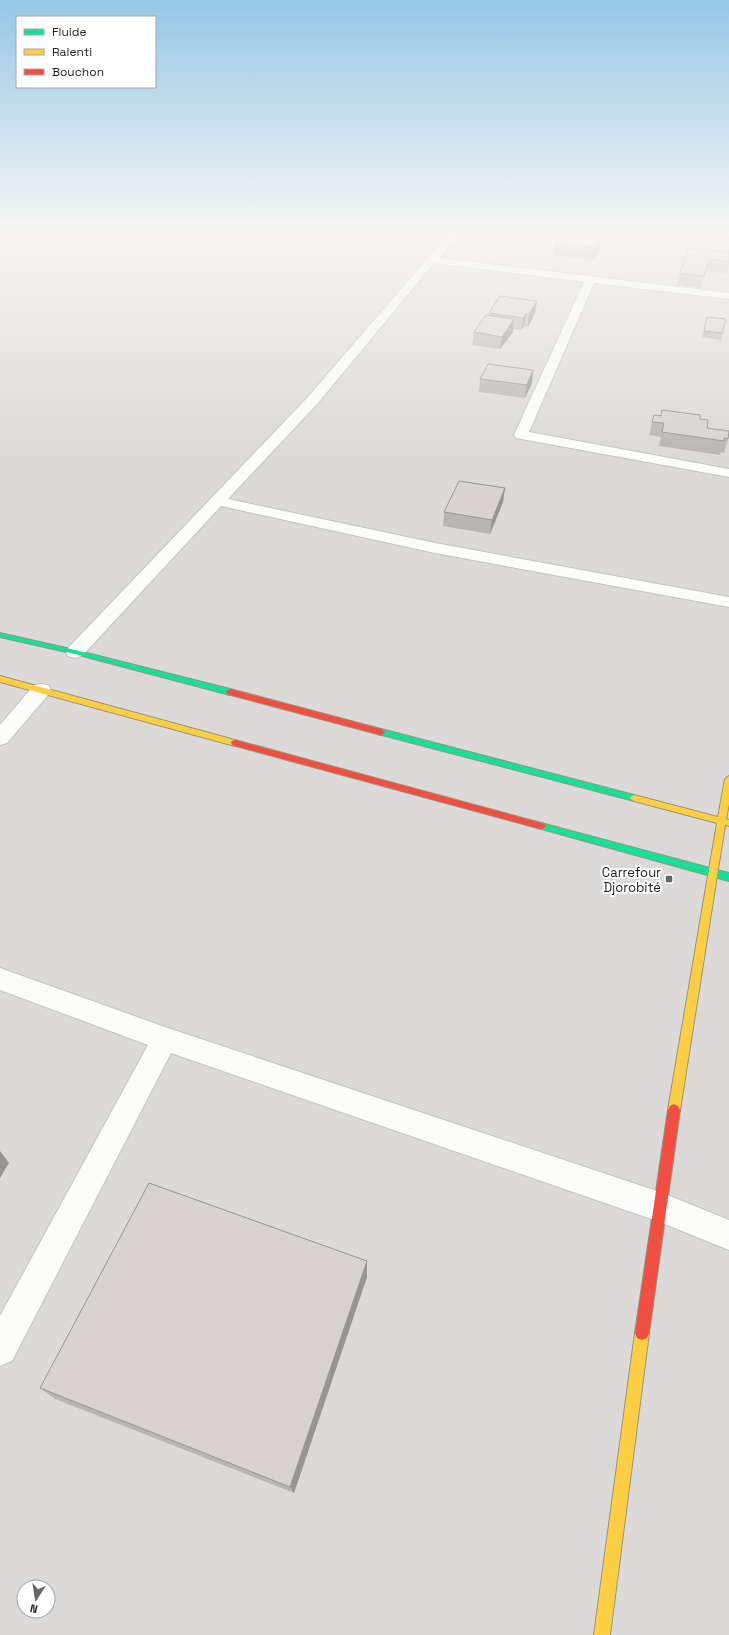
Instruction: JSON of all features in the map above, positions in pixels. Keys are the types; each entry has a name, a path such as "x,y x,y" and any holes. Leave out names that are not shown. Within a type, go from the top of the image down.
{"main road":[{"path":"0,634 75,652 725,822"},
{"path":"0,679 729,877"},
{"path":"602,1635 660,1207 711,873 725,822 729,778"}],"street":[{"path":"75,652 312,401 393,305"},
{"path":"579,305 521,435 729,473"},
{"path":"218,501 435,548 729,602"},
{"path":"0,738 41,690"},
{"path":"0,980 165,1039 660,1207 729,1234"},
{"path":"0,1349 165,1039"}],"shaded area":[{"path":"0,305 729,305 729,1635 0,1635"}],"building":[{"path":"494,305 534,305 529,314 526,314 523,318 489,313"},
{"path":"486,315 514,319 502,337 474,332"},
{"path":"707,317 726,319 722,333 704,331"},
{"path":"488,364 533,370 527,385 480,379"},
{"path":"662,410 700,415 700,419 708,420 707,428 729,431 728,439 724,438 724,441 662,432 664,423 652,422 654,415 661,416"},
{"path":"459,481 505,488 492,520 444,512"},
{"path":"149,1183 367,1261 290,1487 40,1388"}],"traffic: fast":[{"path":"0,635 75,652 230,692"},
{"path":"381,732 634,798"},
{"path":"541,826 729,877"}],"traffic: slow":[{"path":"0,679 235,743"},
{"path":"674,1110 710,885 729,779"},
{"path":"634,798 729,823"},
{"path":"602,1635 642,1333"}],"traffic: jam":[{"path":"230,692 381,732"},
{"path":"235,743 541,826"},
{"path":"642,1333 674,1110"}],"place":[{"name":"Carrefour Djorobité","path":"669,879"}]}
